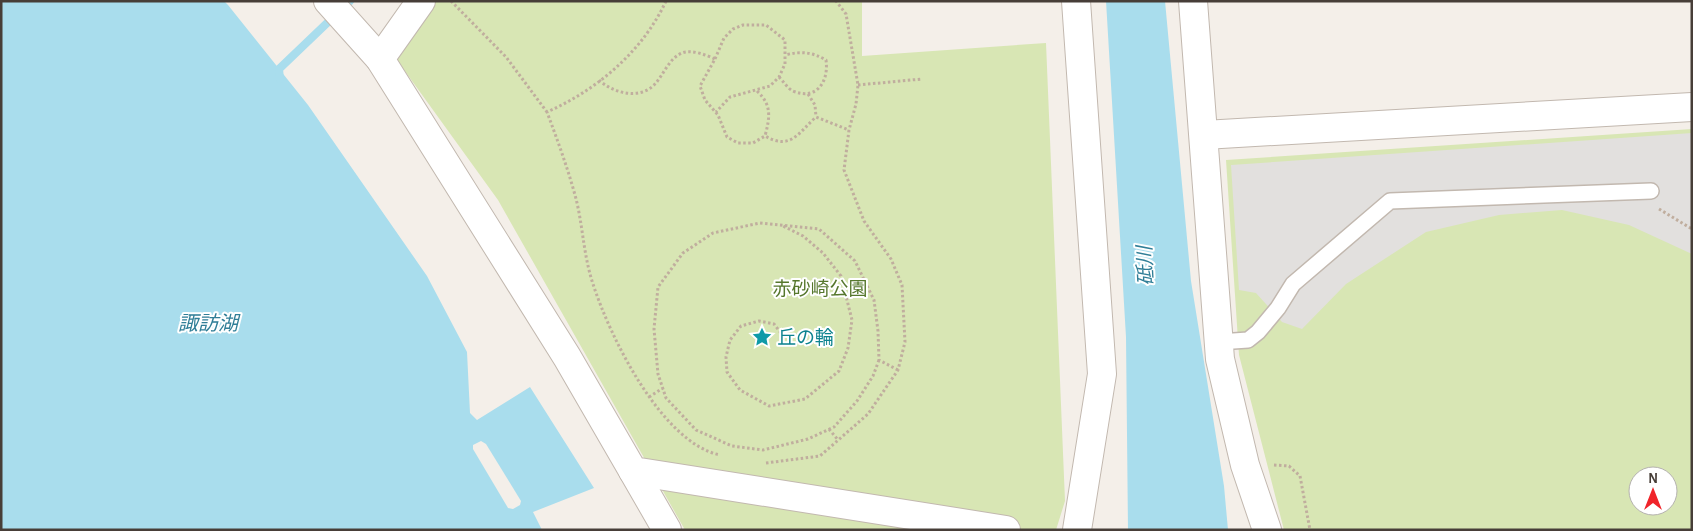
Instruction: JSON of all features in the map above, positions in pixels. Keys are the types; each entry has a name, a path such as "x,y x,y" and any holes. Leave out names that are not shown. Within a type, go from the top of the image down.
{"street":[{"path":"328,1 374,51 567,357 667,530"},
{"path":"374,51 421,1"},
{"path":"1076,1 1102,374 1077,530"},
{"path":"1193,1 1220,360 1245,465 1267,530"},
{"path":"1204,136 1692,107"},
{"path":"633,471 1006,530"}],"lane":[{"path":"1219,342 1248,340 1258,332 1278,308 1293,284 1390,201 1651,192"}],"path":[{"path":"451,1 506,56 546,112 575,194 581,218 583,249 593,285 613,333 649,396 676,431 706,452 725,456"},
{"path":"546,112 560,106 599,80 640,45 656,24 666,1"},
{"path":"763,464 820,456 868,414 898,370 905,342 902,284 891,259 864,221 844,170 849,130 856,104 858,85 846,14 836,1"},
{"path":"716,112 730,97 740,92 770,86 779,77 785,64 785,40 766,25 756,24 733,29 724,38 700,86 705,100 716,112 727,137 738,142 753,142 765,136"},
{"path":"599,80 609,89 625,93 642,92 654,86 673,58 684,52 697,53 715,59"},
{"path":"779,77 792,91 808,94 820,88 828,73 826,60 814,53 799,52 785,55"},
{"path":"858,85 922,80"},
{"path":"757,90 766,99 770,109 765,136"},
{"path":"765,136 774,141 789,141 803,132 816,116 815,105 808,94"},
{"path":"816,116 849,130"},
{"path":"1651,192 1660,211 1692,229"},
{"path":"760,223 819,229 855,261 874,300 879,360 873,376 857,401 834,427 808,439 763,450 732,446 696,430 666,398 658,374 654,329 658,287 683,253 713,233 760,223"},
{"path":"780,225 803,236 823,253 835,268 841,276 847,292 852,320 848,348 839,371 805,399 768,406 740,390 727,372 726,357 730,340 741,326 759,321 774,324 781,334"},
{"path":"879,360 898,370"},
{"path":"649,396 663,388"},
{"path":"829,429 838,440"},
{"path":"1271,464 1290,466 1300,476 1310,530"}],"green space":[{"name":"赤砂崎公園","path":"429,1 862,1 862,56 1046,43 1065,501 1056,530 685,530 498,200 394,56"},
{"path":"1692,129 1692,530 1284,530 1239,355 1226,160"}],"shaded area":[{"path":"1692,133 1692,254 1629,225 1562,210 1499,215 1426,232 1346,284 1302,329 1282,322 1256,293 1239,290 1231,165"}],"water":[{"name":"諏訪湖","path":"1,1 224,1 308,105 427,276 467,352 470,413 477,420 530,387 594,488 533,512 542,530 1,530"},
{"name":"砥川","path":"1106,1 1165,1 1191,281 1224,486 1228,530 1128,530 1126,337"}],"pier":[{"path":"481,441 486,444 521,501 520,505 513,509 508,508 473,449 473,445"}],"waterway":[{"path":"280,79 279,69 350,1"}],"place":[{"name":"丘の輪","path":"762,337"}]}
